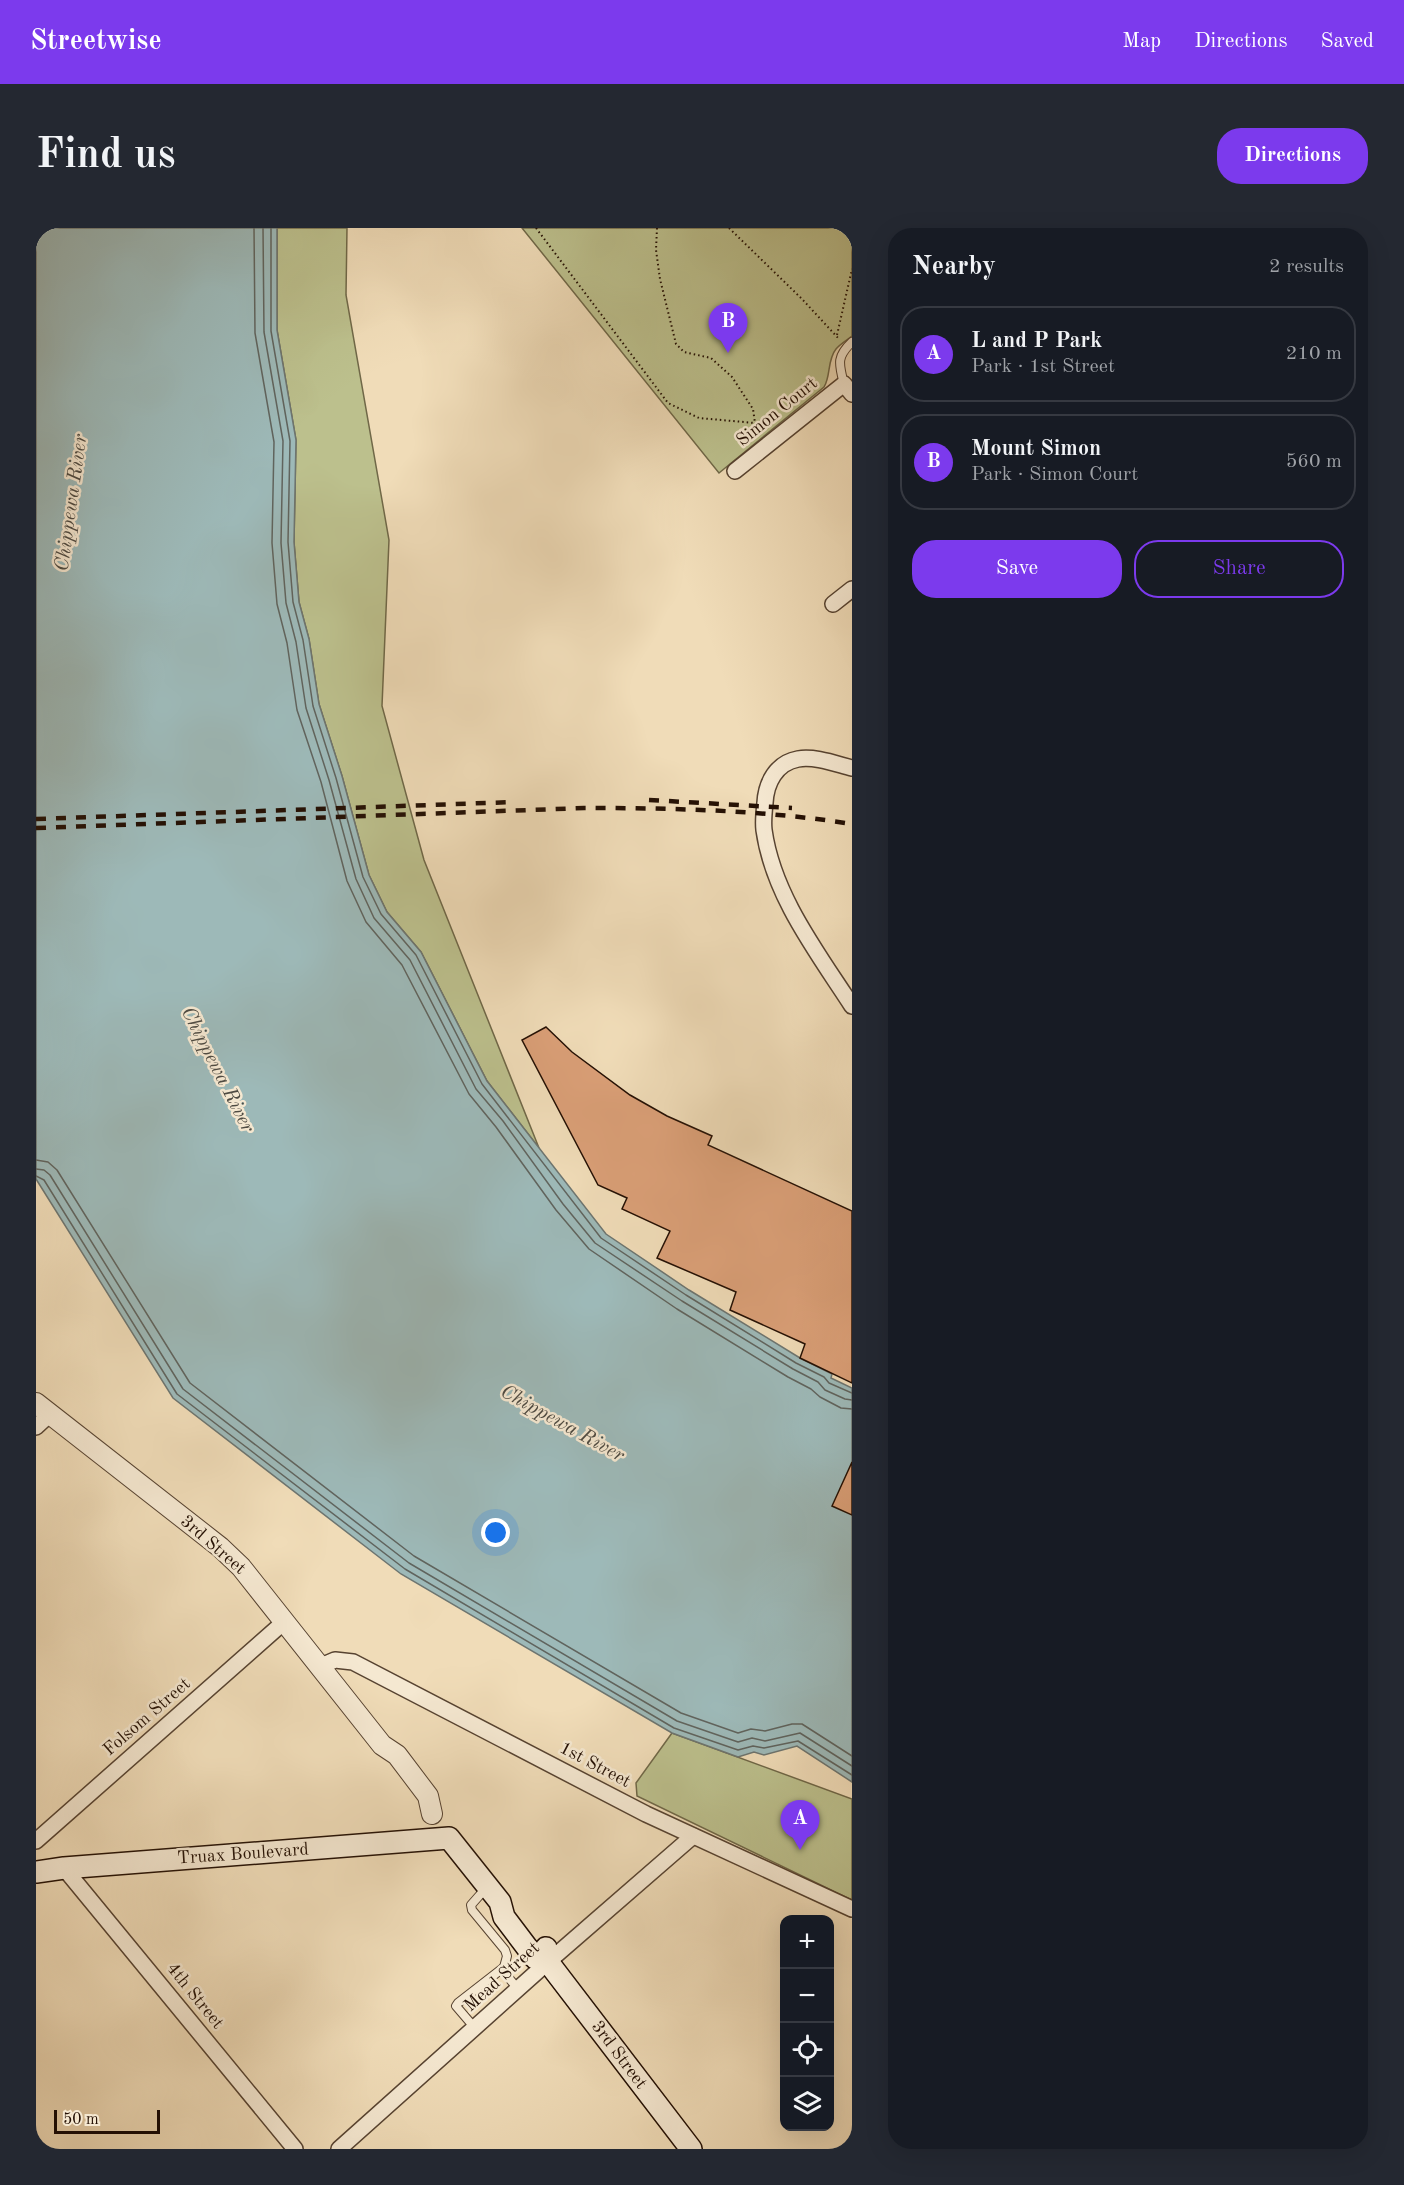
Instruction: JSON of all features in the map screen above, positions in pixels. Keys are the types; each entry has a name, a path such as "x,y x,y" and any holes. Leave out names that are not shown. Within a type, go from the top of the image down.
{"main road":[{"name":"Truax Boulevard","path":"36,1872 449,1838"},
{"name":"3rd Street","path":"449,1838 494,1895 504,1917 535,1958 548,1962 691,2149"}],"street":[{"name":"Simon Court","path":"735,471 780,435 848,389"},
{"path":"833,604 852,589"},
{"path":"852,768 810,759 797,759 784,764 774,773 767,785 764,828 772,866 802,928 852,1006"},
{"name":"3rd Street","path":"41,1415 220,1547 242,1567 382,1745 397,1755 428,1796 432,1814 449,1838"},
{"name":"Folsom Street","path":"36,1841 284,1622"},
{"name":"1st Street","path":"321,1666 335,1660 352,1662 646,1814 852,1909"},
{"name":"Mead Street","path":"339,2149 474,2027 693,1836"},
{"name":"4th Street","path":"64,1868 295,2149"}],"lane":[{"path":"848,389 839,363 843,350 852,342"},
{"path":"474,2027 456,2006 458,2002 503,1968 507,1956 505,1950 472,1910 471,1905 494,1895"},
{"path":"503,1968 518,1989"}],"path":[{"path":"536,228 668,403 699,418 755,423 780,435"},
{"path":"657,228 656,250 659,269 676,344 684,352 711,358 732,377 753,409 755,423"},
{"path":"729,228 837,335 843,350"},
{"path":"837,335 852,269"}],"green space":[{"path":"277,228 347,228 346,295 389,540 382,706 424,860 539,1148 487,1081 421,952 387,912 369,875 342,776 319,704 309,639 299,602 294,542 296,440 277,330"},
{"path":"522,228 852,228 852,336 839,345 833,353 824,387 719,473"},
{"path":"672,1733 852,1799 852,1900 637,1796 636,1783"}],"water":[{"name":"Chippewa River","path":"36,228 277,228 277,330 296,440 294,542 299,602 309,639 319,704 342,776 369,875 387,912 421,952 487,1081 606,1234 689,1290 800,1358 832,1374 831,1378 852,1388 852,1782 797,1746 764,1755 754,1752 738,1757 672,1733 401,1574 173,1398 36,1179"}],"building":[{"path":"546,1027 572,1052 630,1095 667,1116 712,1136 708,1145 852,1211 852,1383 800,1358 805,1344 730,1310 736,1292 657,1258 670,1231 622,1209 627,1198 598,1185 522,1040"},
{"path":"852,1462 852,1515 832,1506"}],"railway":[{"path":"649,800 792,808"},
{"path":"36,819 514,802"},
{"path":"36,828 584,808 718,811 852,824"}],"place":[{"name":"Mount Simon","path":"728,353"},
{"name":"L and P Park","path":"800,1850"}]}
